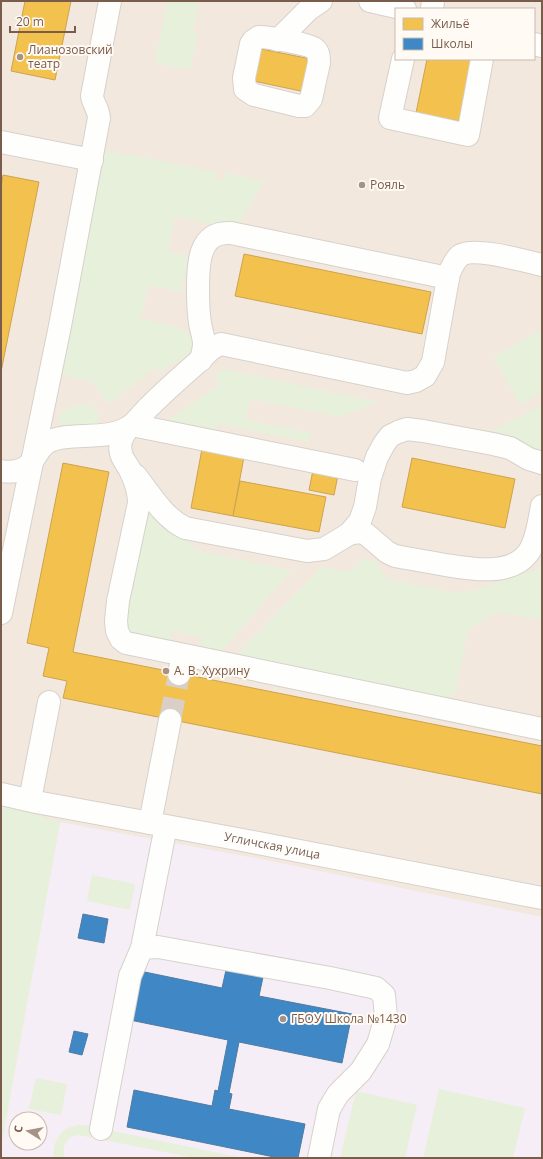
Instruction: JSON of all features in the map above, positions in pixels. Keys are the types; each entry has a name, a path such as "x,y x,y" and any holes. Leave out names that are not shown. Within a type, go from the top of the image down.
{"street":[{"path":"1,613 33,461 92,160 99,114 93,102 92,96 110,1"},
{"path":"278,40 309,9 321,1"},
{"path":"371,1 401,8"},
{"path":"403,60 390,118 468,135 482,60"},
{"path":"1,142 92,160"},
{"path":"201,360 204,344 200,326 198,270 202,251 211,237 223,232 448,278"},
{"path":"200,326 210,339 221,344 407,383 416,381 425,376 433,362 448,278 454,263 463,254 481,252 542,265"},
{"path":"221,344 213,346 201,360 150,405 123,434 121,441 121,453 133,476 139,494 139,503 118,601 116,621 119,637 126,643 181,664 542,729"},
{"path":"43,409 44,419 49,430 61,436 76,437 108,444 117,451 176,524 185,528 307,551 324,549 349,534 360,521 365,507 370,478 377,457 390,436 398,432 407,429 423,431 493,444 510,448 529,459 542,463"},
{"path":"1,471 18,471 27,467 33,461 41,448 54,440 110,434 132,425 355,470"},
{"path":"349,534 359,532 366,534 387,552 395,556 479,570 495,569 516,562 527,554 532,546 542,506"},
{"path":"30,800 49,702"},
{"path":"101,1129 130,976 142,948 170,720"},
{"name":"Угличская улица","path":"1,794 157,830 542,898"},
{"path":"142,948 158,946 330,978 376,988 384,995 386,1017 378,1044 361,1071 338,1094 329,1109 319,1158"}],"shaded area":[{"path":"1,1 542,1 542,1158 1,1158 1,1148 38,944 1,933"},
{"name":"ГБОУ Школа №1430","path":"60,822 271,861 542,917 542,1158 1,1158 1,1148"}],"green space":[{"path":"167,1 199,1 193,31 198,33 190,70 155,63"},
{"path":"104,150 217,172 215,179 223,181 225,173 264,181 236,229 175,217 168,252 189,256 181,292 148,285 141,319 170,325 183,330 192,339 195,351 183,365 178,359 161,373 156,367 109,404 91,381 55,373"},
{"path":"539,330 542,335 542,392 521,405 493,358"},
{"path":"223,369 378,402 341,417 250,399 246,420 311,433 309,442 220,424 207,433 161,425 220,384 214,375"},
{"path":"84,404 93,406 97,412 98,419 95,428 60,428 58,418 62,412 73,406"},
{"path":"542,405 542,457 485,435"},
{"path":"146,492 155,518 160,526 166,530 183,534 197,551 292,570 220,653 200,649 202,637 172,631 170,644 128,634 122,624"},
{"path":"363,559 376,561 387,579 455,593 474,590 537,569 542,562 542,620 497,612 468,630 455,695 447,694 445,706 234,658 321,567 350,572"},
{"path":"1,804 60,822 1,1148"},
{"path":"92,875 135,884 130,910 87,901"},
{"path":"36,1078 67,1084 61,1115 48,1113 48,1111 29,1109"},
{"path":"439,1089 525,1108 513,1158 423,1158"},
{"path":"356,1091 417,1105 405,1158 340,1158"},
{"path":"79,1125 243,1158 195,1158 79,1135 71,1137 66,1142 64,1149 65,1158 54,1158 54,1146 59,1136 73,1126"}],"building: Жильё":[{"path":"25,1 71,1 55,80 11,71"},
{"path":"256,48 311,59 305,92 249,80"},
{"path":"427,60 471,60 459,121 416,113"},
{"path":"3,175 39,182 1,372 1,187"},
{"path":"244,254 431,292 422,334 235,296"},
{"path":"204,438 246,446 233,516 191,508"},
{"path":"412,458 515,479 505,528 402,507"},
{"path":"63,463 109,472 73,652 542,746 542,794 63,698 67,681 43,676 49,648 27,643"},
{"path":"313,470 338,475 334,495 309,490"},
{"path":"240,481 326,497 319,532 233,516"}],"building: Школы":[{"path":"83,914 108,919 104,943 78,938"},
{"path":"135,970 222,988 226,970 263,977 259,996 352,1014 342,1063 239,1042 229,1093 232,1094 229,1109 305,1124 298,1158 279,1158 127,1127 134,1090 212,1106 215,1090 218,1091 228,1040 125,1019"},
{"path":"74,1031 88,1034 82,1055 69,1052"}],"tunnel":[{"path":"170,720 179,674"}],"place":[{"name":"Лианозовский театр","path":"20,57"},
{"name":"Рояль","path":"362,185"},
{"name":"А. В. Хухрину","path":"166,671"},
{"name":"ГБОУ Школа №1430","path":"283,1019"}]}
